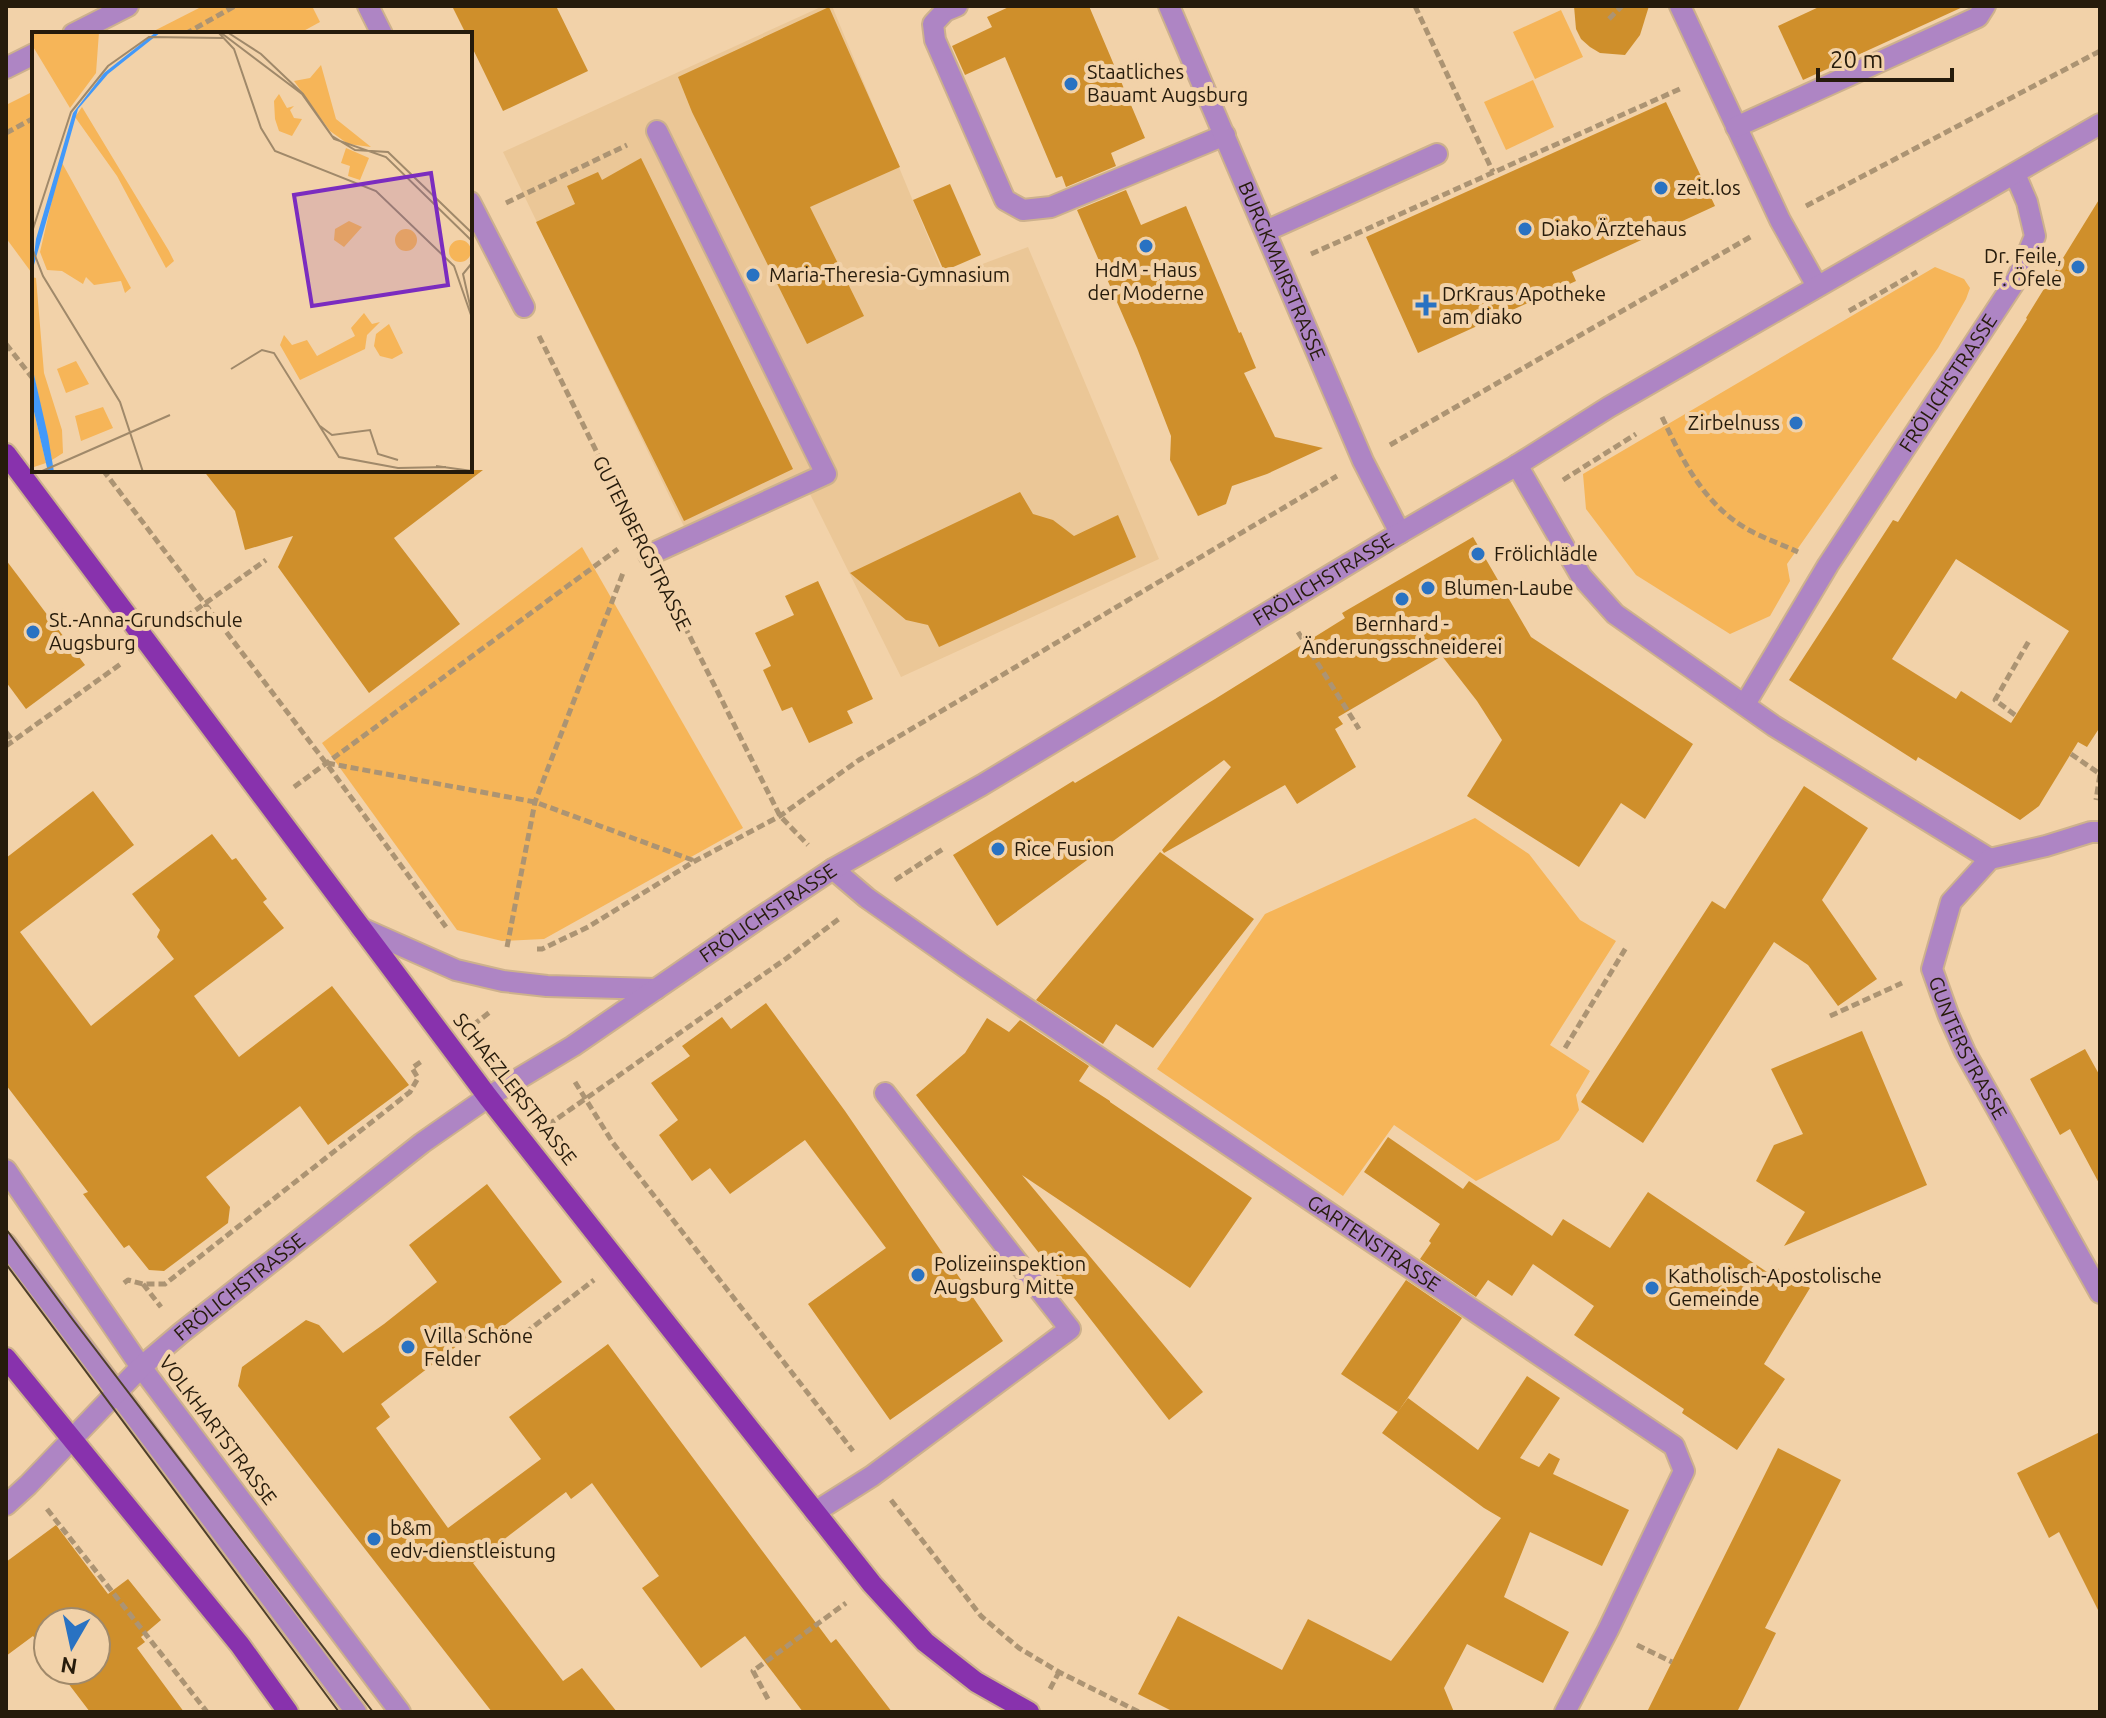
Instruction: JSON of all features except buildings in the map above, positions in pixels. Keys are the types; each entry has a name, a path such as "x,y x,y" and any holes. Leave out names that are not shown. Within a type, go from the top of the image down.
{"main road":[{"name":"SCHAEZLERSTRASSE","path":"6,454 488,1097 872,1584 925,1642 976,1682 1029,1712"},
{"path":"6,1358 240,1645 288,1712"}],"street":[{"path":"77,32 128,6"},
{"path":"368,6 381,32"},
{"path":"957,6 945,11 933,24 935,40 1005,200 1023,210 1051,207 1225,135"},
{"name":"BURGKMAIRSTRASSE","path":"1169,6 1363,461 1400,533"},
{"path":"1680,6 1780,220 1817,286"},
{"path":"1736,127 1978,17 1985,6"},
{"path":"6,68 32,55"},
{"name":"FRÖLICHSTRASSE","path":"6,1505 141,1367 431,1136 488,1097 573,1046 833,869 982,785 1609,407 2100,124"},
{"path":"649,555 826,474 657,131"},
{"path":"1266,231 1437,154"},
{"name":"FRÖLICHSTRASSE","path":"1745,704 1828,565 2018,277 2035,236 2027,202 2015,174"},
{"path":"474,209 524,307"},
{"path":"1517,465 1581,576 1615,614 1774,726 1990,859 2095,832"},
{"name":"GUNTERSTRASSE","path":"1990,859 1951,902 1932,969 1965,1052 2100,1293"},
{"name":"GARTENSTRASSE","path":"833,869 867,898 1674,1446 1684,1471 1565,1712"},
{"path":"361,928 456,970 503,981 547,986 656,989"},
{"path":"815,1512 872,1476 1070,1329 885,1093"},
{"name":"VOLKHARTSTRASSE","path":"6,1170 141,1367 400,1712"},
{"path":"6,1244 356,1712"}],"path":[{"path":"189,32 235,6"},
{"path":"1415,6 1493,172"},
{"path":"1609,19 1622,6"},
{"path":"530,950 542,949 588,927 695,861 780,816 859,760 1363,461 1780,220 2100,51"},
{"path":"1281,267 1712,74"},
{"path":"6,133 32,119"},
{"path":"474,209 657,131"},
{"path":"1836,318 1903,280"},
{"name":"GUTENBERGSTRASSE","path":"524,307 780,816 833,869"},
{"path":"6,344 32,377"},
{"path":"1675,410 1662,417 1679,453 1706,496 1746,528 1828,565"},
{"path":"1536,497 1637,433"},
{"path":"105,472 451,933"},
{"path":"269,805 638,534"},
{"path":"6,746 266,560"},
{"path":"518,950 506,951 535,802 626,564"},
{"path":"1281,604 1359,729"},
{"path":"2015,715 1995,700 2030,639"},
{"path":"6,732 13,741"},
{"path":"2071,754 2100,774 2095,832"},
{"path":"326,763 535,802 695,861"},
{"path":"525,1142 867,898 947,847"},
{"path":"1565,1048 1627,946"},
{"path":"1830,1016 1932,969"},
{"path":"556,1054 613,1143 981,1616 1019,1648 1139,1712"},
{"path":"143,1284 165,1284 410,1092 418,1078 412,1068"},
{"path":"525,1333 618,1261"},
{"path":"28,1485 207,1712"},
{"path":"768,1699 753,1671 872,1584"}],"shaded area":[{"path":"203,6 312,6 320,22 302,32 152,32"},
{"name":"Maria-Theresia-Gymnasium","path":"823,6 832,6 945,278 1028,247 1159,559 901,677 808,490 692,543 503,152"},
{"path":"1561,10 1583,57 1535,79 1513,32"},
{"path":"1533,80 1554,127 1506,150 1484,102"},
{"path":"32,92 32,273 6,238 6,105"},
{"path":"1935,267 1964,279 1970,288 1966,299 1938,348 1787,564 1790,581 1770,616 1730,634 1636,575 1586,509 1583,474"},
{"path":"582,547 743,828 544,939 502,941 457,930 322,743"},
{"path":"1475,818 1529,854 1580,920 1616,941 1550,1045 1590,1071 1576,1095 1579,1110 1559,1140 1476,1181 1394,1125 1343,1196 1157,1069 1265,914"}],"tram line":[{"path":"6,1229 373,1712"},
{"path":"6,1264 339,1712"}],"place":[{"name":"Staatliches Bauamt Augsburg","path":"1071,84"},
{"name":"zeit.los","path":"1661,188"},
{"name":"Diako Ärztehaus","path":"1525,229"},
{"name":"HdM - Haus der Moderne","path":"1146,246"},
{"name":"Dr. Feile, F. Öfele","path":"2078,267"},
{"name":"Maria-Theresia-Gymnasium","path":"753,275"},
{"name":"DrKraus Apotheke am diako","path":"1426,305"},
{"name":"Zirbelnuss","path":"1796,423"},
{"name":"Frölichlädle","path":"1478,554"},
{"name":"Blumen-Laube","path":"1428,588"},
{"name":"Bernhard - Änderungsschneiderei","path":"1402,599"},
{"name":"St.-Anna-Grundschule Augsburg","path":"33,632"},
{"name":"Rice Fusion","path":"998,849"},
{"name":"Polizeiinspektion Augsburg Mitte","path":"918,1275"},
{"name":"Katholisch-Apostolische Gemeinde","path":"1652,1288"},
{"name":"Villa Schöne Felder","path":"408,1347"},
{"name":"b&m edv-dienstleistung","path":"374,1539"}]}
